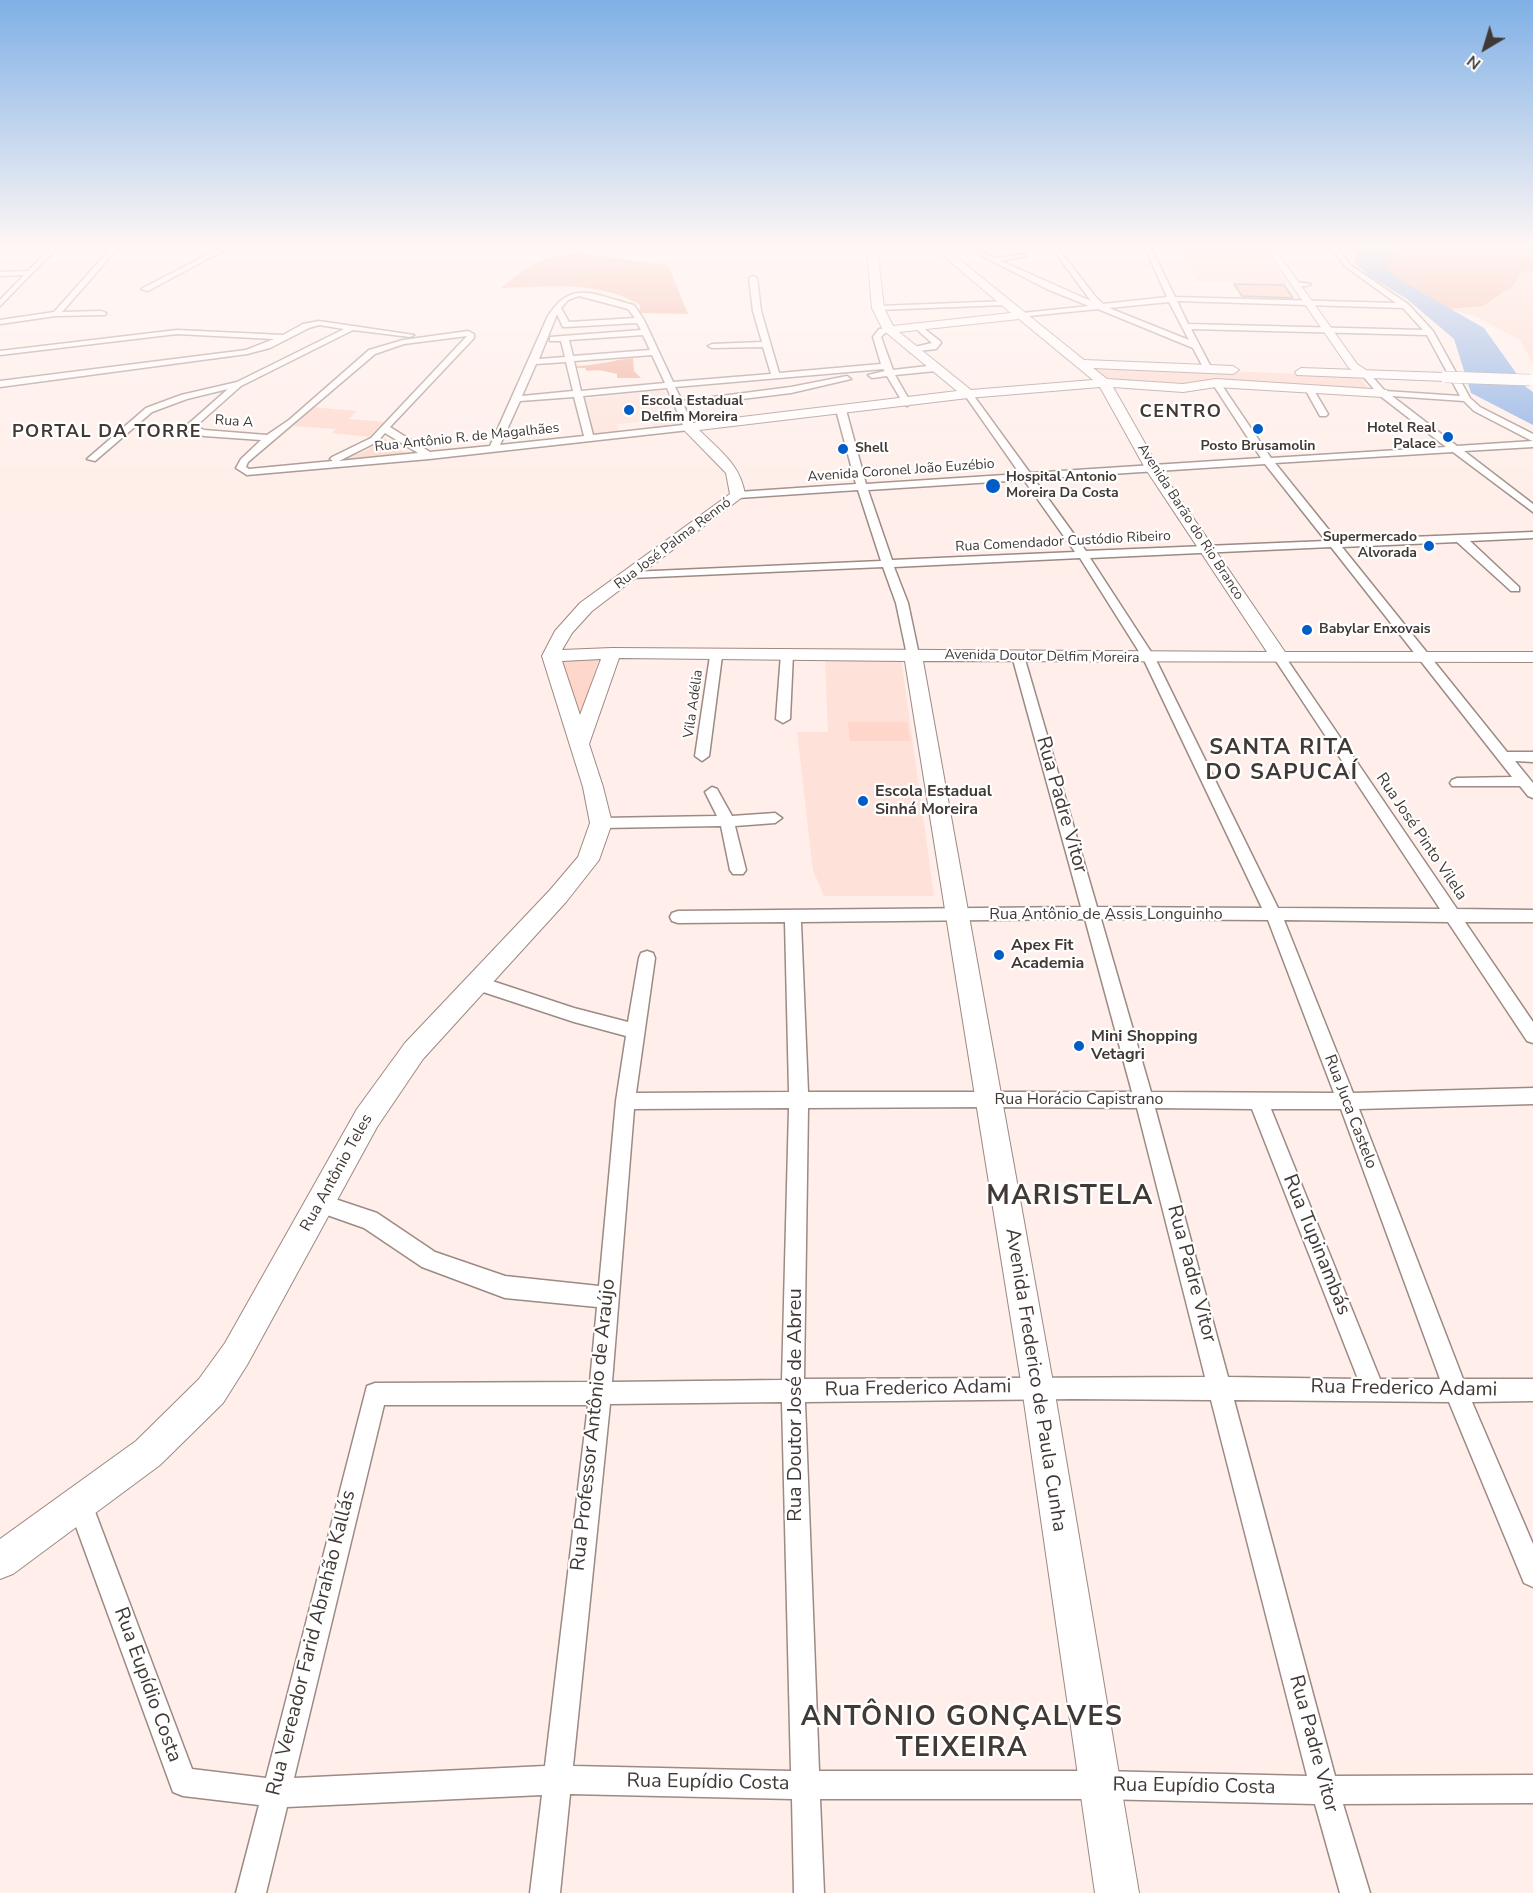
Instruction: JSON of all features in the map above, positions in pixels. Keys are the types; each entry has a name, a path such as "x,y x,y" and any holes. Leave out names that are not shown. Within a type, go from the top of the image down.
{"main road":[{"path":"897,336 968,394"},
{"name":"Avenida Barão do Rio Branco","path":"1048,336 1104,383 1152,468 1280,658"},
{"path":"1082,364 1242,370"},
{"path":"1287,372 1531,380"},
{"path":"689,427 968,394 1104,383 1183,388 1216,383 1382,393"},
{"name":"Rua José Palma Rennó","path":"551,656 556,642 566,627 586,607 738,495 736,479 732,471 689,427"},
{"path":"579,744 612,653"},
{"name":"Avenida Doutor Delfim Moreira","path":"551,656 612,653 717,656 787,654 1149,658 1533,657"},
{"name":"Avenida Frederico de Paula Cunha","path":"913,655 1038,1388 1117,1893"},
{"path":"551,656 601,823"},
{"name":"Rua Antônio Teles","path":"0,1561 148,1453 211,1391 236,1354 367,1118 414,1051 577,874 588,860 601,823"}],"street":[{"path":"2,353 141,336"},
{"path":"272,336 287,337"},
{"path":"92,459 149,410 184,397 240,384 335,336"},
{"path":"406,336 447,345 456,353"},
{"path":"269,438 292,422 372,352 392,345 445,336"},
{"path":"317,466 356,451 374,440 471,336"},
{"path":"494,449 544,336"},
{"path":"543,340 595,336"},
{"path":"647,336 689,427"},
{"path":"764,336 777,376"},
{"path":"878,336 889,369 907,402"},
{"path":"913,350 937,345 928,336"},
{"path":"1172,336 1196,346"},
{"path":"1190,336 1208,369"},
{"path":"1332,336 1353,366 1365,374 1382,393 1533,509"},
{"path":"1344,336 1365,366 1365,374"},
{"path":"1432,336 1466,399 1492,418 1533,438"},
{"path":"0,384 216,357 267,346 287,337"},
{"path":"564,339 576,395 589,439"},
{"path":"712,346 766,344"},
{"path":"533,362 654,352"},
{"path":"517,399 777,376 936,368"},
{"path":"679,404 889,369"},
{"path":"1216,383 1268,460 1533,793"},
{"name":"Rua A","path":"240,384 194,423 191,426 193,430 204,433 269,438"},
{"path":"1309,389 1323,414"},
{"path":"1382,393 1466,399"},
{"name":"Rua Juca Castelo","path":"968,394 1083,555 1149,658 1274,916 1347,1101 1456,1392 1533,1574"},
{"path":"842,410 870,515 902,603 913,655"},
{"name":"Rua Antônio R. de Magalhães","path":"269,438 244,461 241,468 248,472 429,456 689,427"},
{"path":"384,428 429,456"},
{"name":"Avenida Coronel João Euzébio","path":"738,495 1533,444"},
{"name":"Rua Comendador Custódio Ribeiro","path":"631,575 1533,535"},
{"path":"1461,539 1515,589"},
{"path":"783,719 787,654"},
{"name":"Vila Adélia","path":"702,756 717,656"},
{"name":"Rua Padre Vitor","path":"1018,656 1144,1100 1325,1790 1355,1893"},
{"name":"Rua José Pinto Vilela","path":"1280,658 1533,1036"},
{"path":"1503,756 1533,757"},
{"path":"1457,783 1523,781"},
{"path":"712,792 727,821 738,870"},
{"path":"601,823 775,818"},
{"name":"Rua Antônio de Assis Longuinho","path":"678,917 1092,913 1533,916"},
{"name":"Rua Doutor José de Abreu","path":"793,917 799,1101 793,1391 809,1893"},
{"name":"Rua Professor Antônio de Araújo","path":"545,1893 600,1395 625,1101 647,958"},
{"path":"477,983 574,1015 635,1032"},
{"name":"Rua Horácio Capistrano","path":"625,1101 988,1099 1347,1101 1533,1096"},
{"name":"Rua Tupinambás","path":"1258,1100 1373,1389"},
{"path":"320,1203 370,1220 429,1260 505,1287 608,1297"},
{"name":"Rua Frederico Adami","path":"375,1394 600,1395 1038,1388 1373,1389 1456,1392 1533,1390"},
{"name":"Rua Vereador Farid Abrahão Kallás","path":"251,1893 375,1394"},
{"name":"Rua Eupídio Costa","path":"79,1502 183,1782 274,1793 556,1780 805,1785 1099,1785 1325,1790 1533,1789"}],"shaded area":[{"path":"1513,336 1533,336 1533,364 1520,340"},
{"path":"633,358 634,371 641,378 617,378 617,374 587,371 585,368 575,366 590,365"},
{"path":"1090,366 1359,376 1370,390 1103,379"},
{"name":"Escola Estadual Delfim Moreira","path":"664,390 681,425 654,428 650,421 617,424 619,432 594,435 581,399"},
{"path":"313,407 357,411 349,419 384,422 369,437 332,433 336,429 293,426"},
{"path":"385,438 393,447 409,454 342,460 367,450"},
{"name":"Escola Estadual Sinhá Moreira","path":"825,658 901,658 934,896 824,896 813,870 797,732 828,732"},
{"path":"562,659 599,659 577,725"},
{"path":"848,722 907,722 910,741 850,741"}],"water":[{"path":"1451,336 1490,336 1526,387 1533,392 1533,425 1471,393 1454,339"}],"place":[{"name":"Escola Estadual Delfim Moreira","path":"629,410"},
{"name":"Posto Brusamolin","path":"1258,429"},
{"name":"Hotel Real Palace","path":"1448,437"},
{"name":"Shell","path":"843,449"},
{"name":"Hospital Antonio Moreira Da Costa","path":"993,486"},
{"name":"Supermercado Alvorada","path":"1429,546"},
{"name":"Babylar Enxovais","path":"1307,630"},
{"name":"Escola Estadual Sinhá Moreira","path":"863,801"},
{"name":"Apex Fit Academia","path":"999,955"},
{"name":"Mini Shopping Vetagri","path":"1079,1046"}],"district":[{"name":"CENTRO","path":"1181,413"},
{"name":"PORTAL DA TORRE","path":"107,433"},
{"name":"SANTA RITA DO SAPUCAÍ","path":"1282,762"},
{"name":"MARISTELA","path":"1070,1197"},
{"name":"ANTÔNIO GONÇALVES TEIXEIRA","path":"962,1734"}]}
